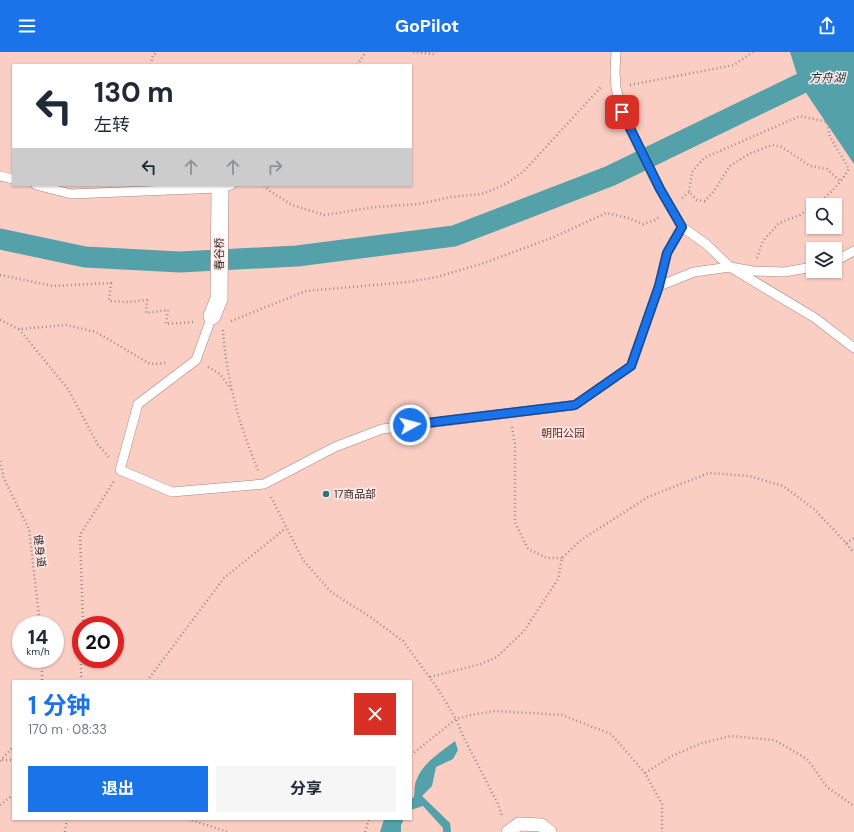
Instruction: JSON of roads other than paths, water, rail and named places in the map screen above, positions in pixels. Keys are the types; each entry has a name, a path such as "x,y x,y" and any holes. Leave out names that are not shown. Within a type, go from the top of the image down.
{"street":[{"name":"春谷桥","path":"215,320 219,299 219,208 225,186"},
{"path":"509,831 519,824 541,825 550,832"}],"lane":[{"path":"616,52 614,72 622,112 660,189 682,227 706,244 730,267 815,318 854,348"},
{"path":"0,176 12,179"},
{"path":"40,186 71,194 225,186"},
{"path":"215,320 196,360 138,404 120,470 172,492 264,484 335,447 382,429 575,405 631,366 659,286 667,253 682,227"},
{"path":"842,257 854,251"},
{"path":"659,286 694,272 730,267 753,272 784,272 806,269"}],"water":[{"name":"方舟湖","path":"790,52 854,52 854,164 800,84"},
{"path":"455,741 458,750 453,759 436,767 432,786 422,796 450,823 451,832 443,832 443,828 423,806 412,810 412,799 414,796 415,783 427,763"},
{"path":"384,820 404,820 401,825 401,832 380,832"}],"waterway":[{"path":"0,239 85,257 180,262 297,256 454,236 610,176 800,84"}],"place":[{"name":"17商品部","path":"326,494"}],"park label":[{"name":"朝阳公园","path":"563,433"}]}
